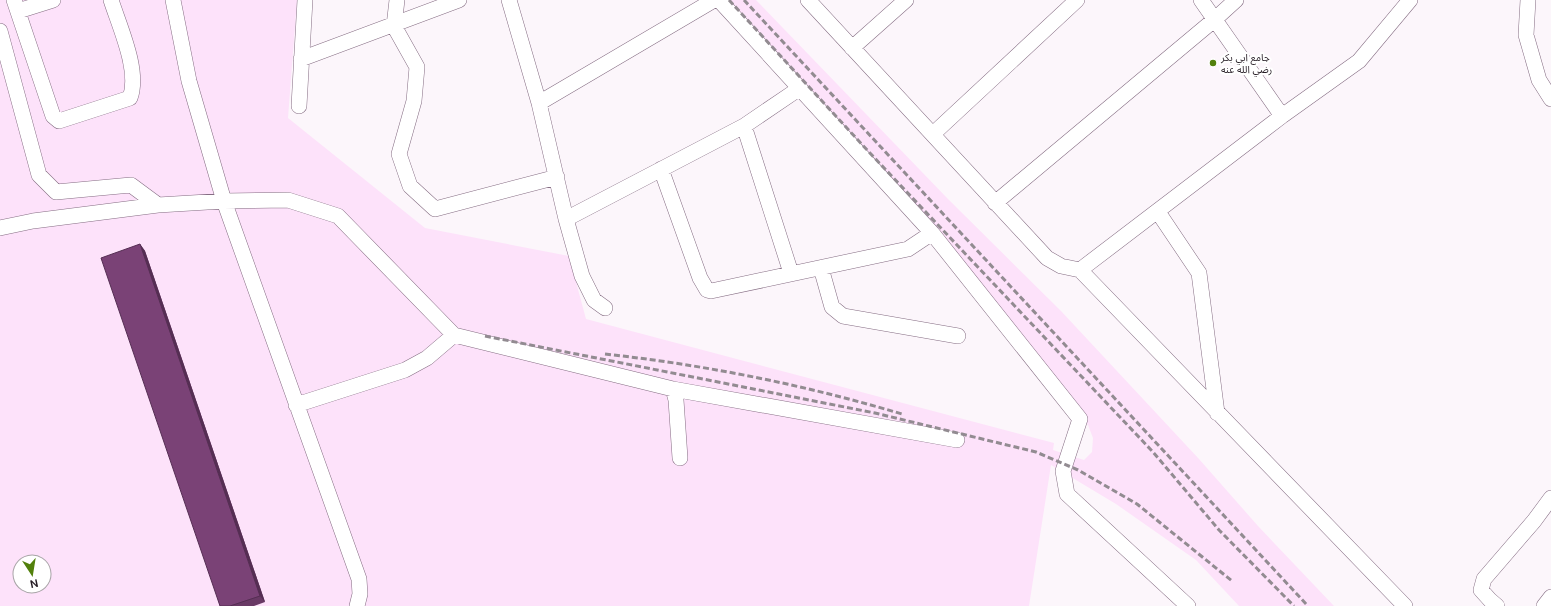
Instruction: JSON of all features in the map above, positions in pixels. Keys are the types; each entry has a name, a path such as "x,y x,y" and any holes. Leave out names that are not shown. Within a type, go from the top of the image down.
{"street":[{"path":"53,0 16,6 53,116 59,121 130,98 134,88 133,70 111,0"},
{"path":"173,0 189,81 224,201 358,579 360,594 357,606"},
{"path":"299,106 305,0"},
{"path":"397,0 394,26 417,67 414,101 399,154 410,186 435,209 557,177"},
{"path":"301,59 394,26 459,0"},
{"path":"508,0 539,103 566,219 582,276 594,300 605,308"},
{"path":"539,103 714,0"},
{"path":"719,0 932,233 1080,419 1063,471 1068,494 1188,606"},
{"path":"808,0 1047,258 1061,266 1080,270 1405,606"},
{"path":"852,48 906,0"},
{"path":"933,134 1077,0"},
{"path":"1201,0 1282,116"},
{"path":"995,203 1236,0"},
{"path":"1080,270 1282,116 1359,61 1410,0"},
{"path":"1528,0 1526,35 1539,80 1551,99"},
{"path":"0,31 39,175 56,192 131,186 158,205"},
{"path":"566,219 744,126 800,88"},
{"path":"744,126 791,273"},
{"path":"661,169 704,288 711,291 908,249 932,233"},
{"path":"0,228 33,221 158,205 224,201 288,200 338,216 454,335 673,389 957,440"},
{"path":"1158,212 1199,273 1217,413"},
{"path":"821,268 832,307 843,316 958,336"},
{"path":"296,405 405,370 427,358 454,335"},
{"path":"673,389 676,400 680,458"},
{"path":"1497,606 1481,590 1484,579 1534,521 1551,498"},
{"path":"1544,606 1551,597"}],"shaded area":[{"path":"0,0 297,0 288,118 425,228 569,256 586,319 1054,443 1053,450 1084,460 1092,452 1093,438 1088,425 1017,331 721,0 756,0 948,199 1061,311 1199,459 1258,526 1334,606 1239,606 1196,560 1116,504 1051,465 1029,606 0,606"}],"building":[{"path":"140,244 260,596 230,606 220,606 101,258"}],"railway":[{"path":"729,0 868,151 1153,452 1219,530 1294,606"},
{"path":"744,0 1308,606"},
{"path":"485,336 875,413 1036,452 1078,470 1137,504 1232,581"},
{"path":"605,354 680,364 755,377 829,394 902,414"}],"place":[{"name":"جامع ابي بكر رضي الله عنه","path":"1213,63"}]}
